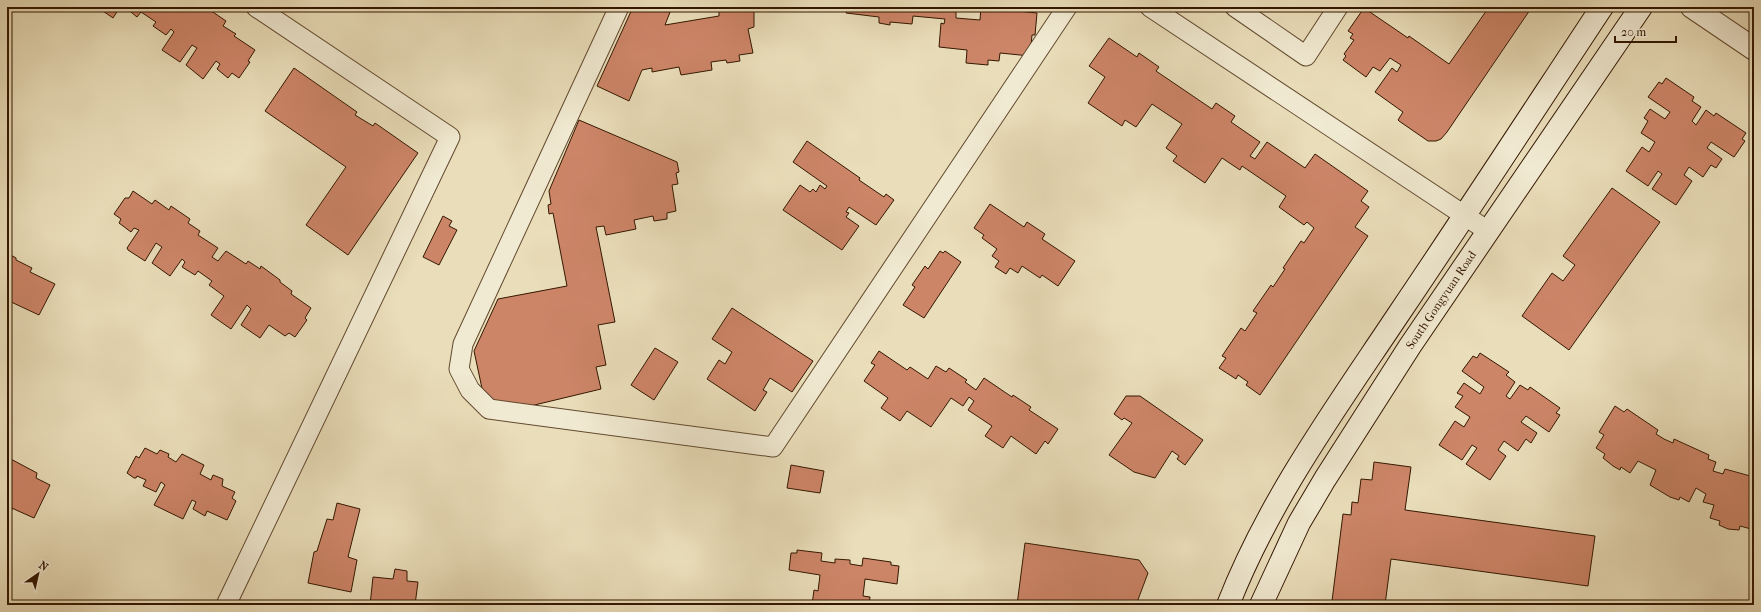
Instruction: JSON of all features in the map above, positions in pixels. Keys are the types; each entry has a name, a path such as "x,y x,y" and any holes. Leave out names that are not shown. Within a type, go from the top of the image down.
{"main road":[{"path":"1228,605 1245,563 1262,529 1312,443 1602,7"},
{"name":"South Gongyuan Road","path":"1261,605 1299,523 1325,479 1410,346 1641,7"},
{"path":"1692,7 1754,49"}],"street":[{"path":"226,605 450,137 256,7"},
{"path":"619,7 463,344 459,369 470,390 489,409 773,447 1066,7"},
{"path":"1150,7 1488,231"},
{"path":"1235,7 1306,56 1338,7"}],"building":[{"path":"97,7 120,7 113,18"},
{"path":"196,7 203,12 207,8 226,21 223,26 236,34 234,36 255,50 248,61 250,62 239,78 232,73 228,78 217,69 220,64 216,61 203,79 186,65 197,48 192,45 180,62 162,50 174,32 171,29 166,35 153,26 156,22 141,12 137,17 126,8"},
{"path":"633,7 672,7 665,25 719,16 719,9 729,7 754,7 754,27 748,29 753,53 739,55 740,61 727,63 726,60 711,62 712,70 681,75 679,67 652,72 652,68 642,70 629,101 597,86"},
{"path":"847,7 946,7 945,8 956,10 956,18 980,20 981,7 1037,13 1035,35 1032,35 1030,56 1000,53 999,61 988,60 988,65 966,63 967,50 939,47 941,23 944,24 945,19 913,16 912,24 890,22 890,25 879,23 879,17 846,13"},
{"path":"1489,7 1532,7 1447,132 1441,139 1436,141 1428,141 1399,121 1398,120 1403,112 1375,92 1392,68 1397,72 1401,65 1390,58 1380,71 1373,67 1366,77 1343,60 1346,56 1344,54 1354,40 1350,38 1353,34 1348,31 1364,8 1408,38 1409,36 1449,64"},
{"path":"1109,38 1137,57 1139,53 1159,67 1156,71 1212,109 1216,103 1235,116 1231,122 1260,142 1250,156 1255,159 1267,142 1305,168 1315,154 1368,191 1361,201 1369,207 1355,227 1368,236 1260,395 1246,385 1248,382 1238,375 1236,379 1219,368 1226,358 1222,356 1241,328 1245,331 1257,313 1253,311 1271,285 1273,287 1285,269 1283,268 1301,241 1304,243 1314,228 1307,222 1304,225 1279,207 1286,196 1242,166 1240,170 1222,158 1205,183 1173,161 1177,156 1166,148 1182,124 1152,104 1136,127 1125,120 1122,126 1088,103 1105,77 1089,66"},
{"path":"294,68 357,112 355,115 373,126 375,123 418,153 348,255 306,225 346,167 265,111"},
{"path":"1666,78 1694,97 1692,101 1701,107 1692,121 1696,125 1706,110 1714,116 1716,113 1746,133 1742,139 1745,141 1734,157 1711,142 1707,148 1722,159 1716,168 1711,165 1703,177 1689,167 1684,175 1692,181 1676,205 1652,189 1662,174 1658,171 1648,186 1626,171 1642,147 1649,152 1655,142 1641,133 1648,121 1644,118 1650,109 1665,119 1670,112 1648,97 1659,82 1662,84"},
{"path":"579,120 677,162 679,172 676,173 678,184 672,185 676,211 667,213 667,219 654,221 653,216 634,220 636,229 606,235 604,226 596,227 615,322 598,325 606,365 596,367 601,389 522,408 505,408 483,393 474,351 498,299 567,286 553,213 549,214 548,205 551,204 549,191"},
{"path":"807,141 860,178 859,180 884,197 886,194 894,200 876,225 849,207 846,212 849,213 846,217 859,226 842,250 783,210 800,185 810,192 813,189 816,192 820,185 825,189 827,186 793,162"},
{"path":"1612,188 1660,222 1569,350 1522,316 1552,273 1563,281 1575,265 1563,256"},
{"path":"133,191 152,204 155,200 169,210 171,206 190,219 188,223 200,231 198,235 218,248 212,257 218,261 226,251 246,264 248,261 260,269 261,266 280,280 280,282 292,291 291,294 311,308 305,318 307,320 295,337 289,333 285,336 269,325 260,338 241,325 251,309 247,305 231,329 211,315 224,296 209,285 212,281 198,271 195,275 182,267 185,262 182,259 170,276 152,263 162,247 156,243 145,261 128,250 127,248 139,230 134,228 131,232 119,223 121,219 114,214 125,198 129,198"},
{"path":"990,204 1024,227 1027,222 1045,234 1042,239 1075,261 1058,286 1042,275 1040,278 1022,266 1018,273 1010,268 1006,274 995,267 999,261 992,256 997,249 982,238 984,235 974,228"},
{"path":"443,216 452,221 449,226 457,230 439,265 423,257"},
{"path":"940,251 943,253 945,251 961,262 924,318 903,305 915,287 912,285 925,266 928,269"},
{"path":"7,253 16,258 16,260 32,268 30,272 55,284 39,315 9,301 7,304"},
{"path":"732,308 813,361 792,392 770,378 763,390 767,392 755,411 707,379 719,360 725,364 732,352 712,339"},
{"path":"655,348 678,362 654,400 631,385"},
{"path":"879,351 907,370 910,367 928,379 936,366 946,372 949,368 967,380 965,382 976,390 984,378 1012,397 1013,395 1031,407 1029,410 1058,429 1048,444 1045,441 1036,454 1011,436 1003,448 985,436 992,426 968,410 974,401 969,397 963,406 951,398 931,427 907,411 900,421 881,408 888,398 864,381 875,365 871,363"},
{"path":"1480,353 1509,372 1506,375 1515,382 1506,396 1510,399 1520,385 1528,390 1530,387 1560,408 1556,413 1560,415 1549,432 1526,416 1521,422 1537,433 1531,443 1526,439 1518,451 1504,441 1498,450 1506,456 1490,480 1466,464 1477,448 1472,445 1462,460 1439,445 1455,421 1464,427 1470,417 1455,407 1463,396 1457,393 1464,383 1480,394 1484,387 1462,371 1473,356 1477,358"},
{"path":"1126,396 1140,396 1203,440 1185,465 1177,459 1179,456 1172,451 1155,478 1134,472 1109,455 1132,423 1124,418 1122,420 1114,414"},
{"path":"1615,406 1624,412 1627,409 1658,430 1656,434 1664,439 1673,443 1674,439 1709,455 1708,459 1716,462 1713,471 1723,474 1725,469 1754,477 1754,517 1751,529 1740,526 1739,530 1728,529 1719,525 1720,521 1710,518 1714,505 1703,502 1706,494 1696,488 1689,502 1680,497 1679,500 1670,497 1650,485 1656,470 1638,461 1630,473 1621,467 1620,470 1603,458 1605,454 1596,448 1604,435 1599,432"},
{"path":"145,448 157,454 160,450 169,454 168,457 176,462 182,454 204,465 200,474 211,480 213,475 223,479 222,486 235,492 232,498 236,501 227,520 207,511 205,516 193,509 196,502 192,500 183,519 154,505 165,485 161,482 156,492 143,486 146,480 137,476 134,478 127,473 136,456 139,458"},
{"path":"7,457 37,473 36,478 50,485 34,518 12,508 12,510 7,508"},
{"path":"1374,462 1411,467 1405,510 1595,536 1588,586 1391,559 1385,605 1353,605 1332,601 1343,514 1351,515 1352,502 1358,503 1361,479 1372,480"},
{"path":"791,465 824,471 820,493 787,488"},
{"path":"337,503 360,509 348,557 357,560 351,592 308,583 314,552 317,551 327,519 333,520"},
{"path":"1025,543 1139,560 1148,573 1136,605 1017,605"},
{"path":"797,550 822,553 821,561 835,563 835,559 850,560 850,564 862,566 863,558 891,562 891,565 899,566 897,584 865,579 863,596 870,597 869,605 834,603 833,605 812,605 814,590 818,591 820,575 789,570 791,553 797,553"},
{"path":"395,569 407,571 407,581 418,582 415,605 370,605 373,577 393,579"}]}
